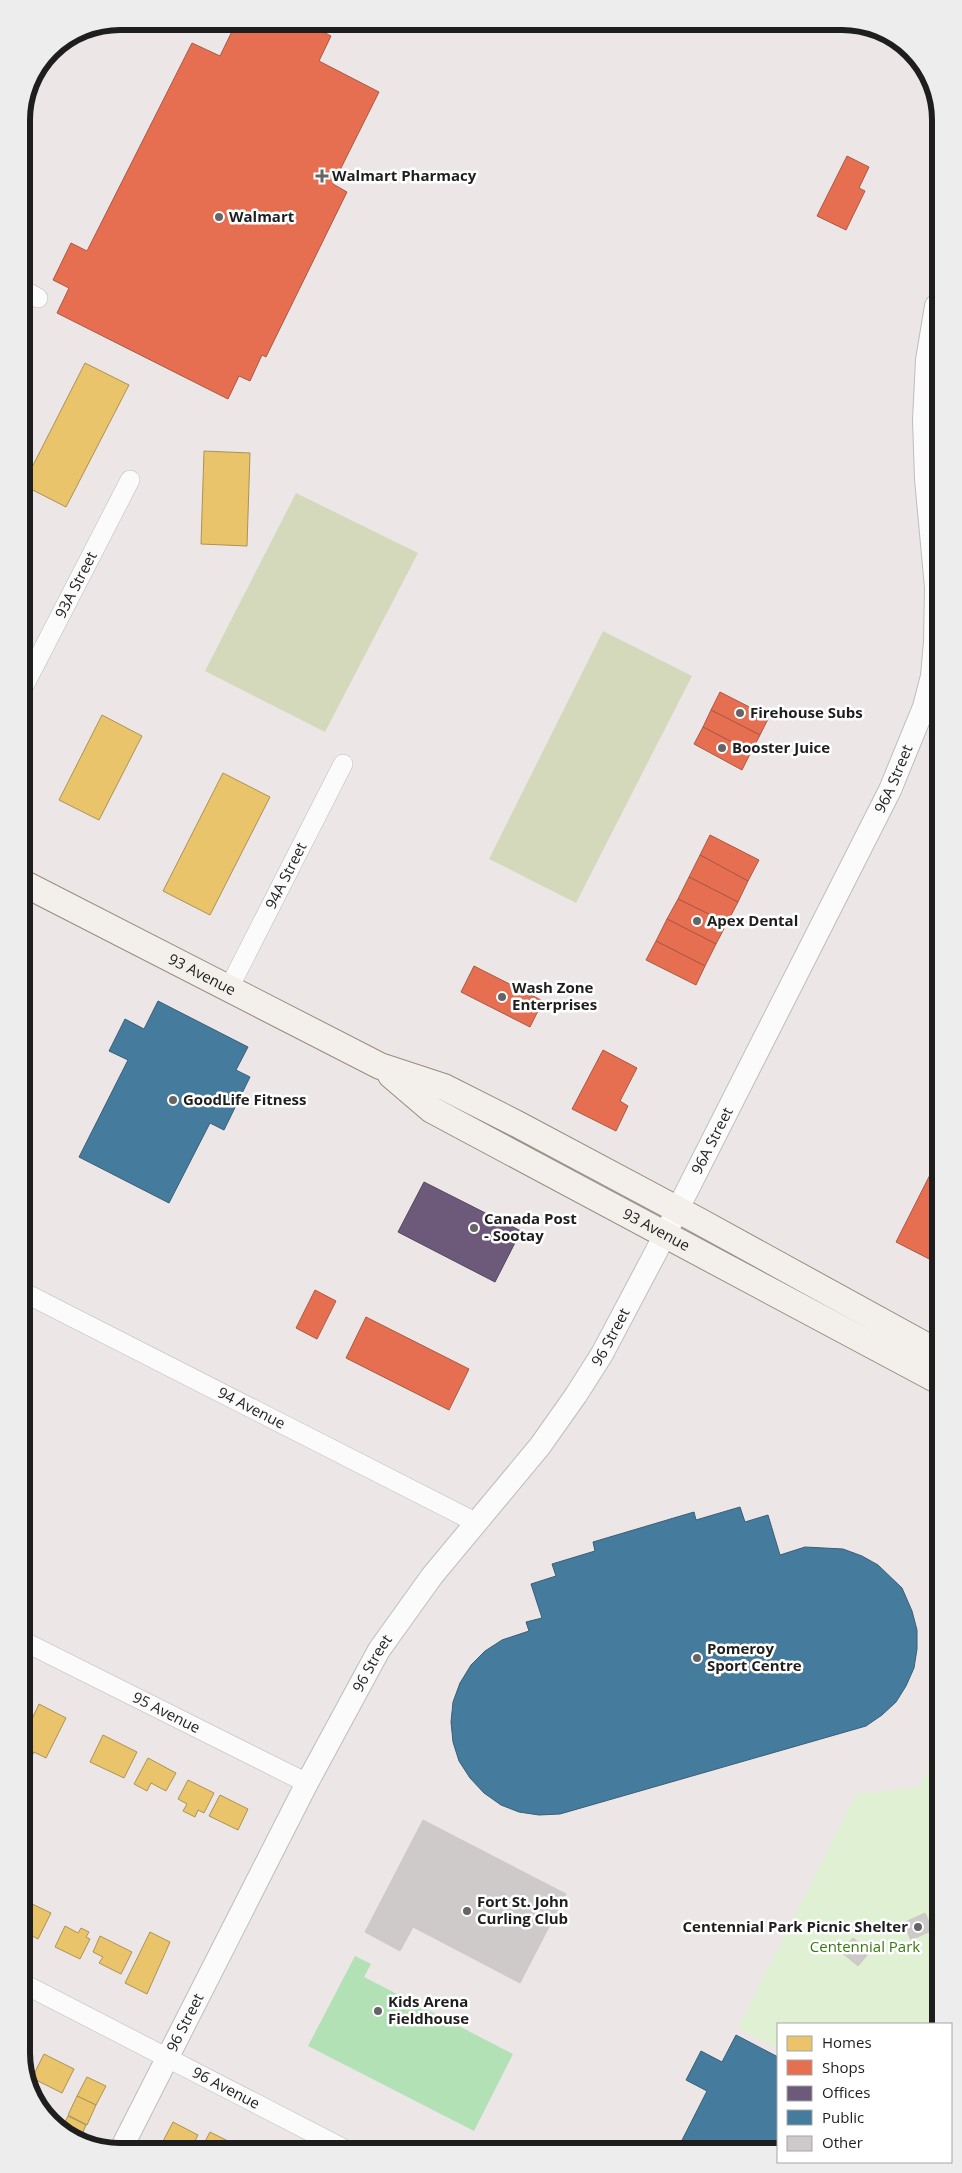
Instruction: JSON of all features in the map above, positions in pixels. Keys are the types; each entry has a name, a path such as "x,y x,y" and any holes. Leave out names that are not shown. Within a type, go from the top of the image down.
{"main road":[{"name":"93 Avenue","path":"30,886 380,1066 444,1087 519,1125 677,1209 932,1349"},
{"name":"93 Avenue","path":"380,1066 432,1110 932,1377"}],"street":[{"name":"96A Street","path":"932,330 927,360 924,420 926,479 932,544"},
{"name":"93A Street","path":"30,674 130,480"},
{"name":"96A Street","path":"677,1209 890,790 924,707 932,676"},
{"name":"94A Street","path":"229,988 343,764"},
{"name":"96 Street","path":"124,2143 307,1783 379,1650 432,1576 520,1472 576,1396 602,1354 677,1209"},
{"name":"94 Avenue","path":"30,1296 477,1523"},
{"name":"95 Avenue","path":"30,1644 307,1783"},
{"name":"96 Avenue","path":"30,1987 333,2143"}],"green space":[{"path":"296,493 418,553 325,732 205,671"},
{"path":"603,631 692,676 576,903 489,859"},
{"name":"Centennial Park","path":"932,1762 932,2023 777,2023 777,2048 738,2028 856,1794 919,1787"},
{"name":"Kids Arena Fieldhouse","path":"355,1956 371,1964 364,1977 513,2054 474,2131 308,2046"}],"building: Homes":[{"path":"85,363 129,385 66,507 30,489 30,471"},
{"path":"204,451 250,453 247,546 201,544"},
{"path":"102,715 142,736 99,820 59,800"},
{"path":"223,773 270,797 210,915 163,891"},
{"path":"39,1704 66,1718 46,1758 34,1752 30,1760 30,1723"},
{"path":"103,1735 137,1752 124,1778 90,1762"},
{"path":"148,1758 176,1773 166,1791 151,1783 147,1791 134,1784"},
{"path":"188,1780 214,1793 204,1813 198,1810 195,1817 183,1811 187,1804 178,1799"},
{"path":"220,1795 248,1809 238,1830 209,1816"},
{"path":"30,1903 51,1913 38,1939 30,1935"},
{"path":"65,1926 78,1933 81,1928 89,1932 86,1937 90,1939 80,1959 55,1947"},
{"path":"150,1932 170,1942 147,1994 125,1983"},
{"path":"100,1936 132,1952 121,1974 99,1963 103,1957 93,1952"},
{"path":"44,2054 74,2069 62,2093 34,2079 33,2075"},
{"path":"87,2077 106,2086 96,2105 77,2096"},
{"path":"77,2096 96,2105 87,2125 68,2115"},
{"path":"68,2116 86,2125 82,2135 64,2123"},
{"path":"173,2122 198,2135 194,2143 162,2143"},
{"path":"210,2132 232,2143 204,2143"}],"building: Shops":[{"name":"Walmart","path":"233,30 319,30 331,36 319,61 379,92 333,184 347,192 266,357 262,355 250,381 239,376 228,399 57,313 69,288 53,280 71,243 87,251 192,43 220,56"},
{"path":"847,156 869,167 859,188 865,191 846,230 817,216"},
{"name":"Firehouse Subs","path":"720,692 769,717 760,735 711,710"},
{"path":"711,710 760,735 751,752 703,727"},
{"name":"Booster Juice","path":"703,727 751,752 742,770 694,744"},
{"path":"710,835 759,860 748,881 700,855"},
{"path":"700,855 748,881 738,902 689,877"},
{"path":"689,877 738,902 727,923 678,899"},
{"name":"Apex Dental","path":"678,899 727,923 716,944 667,919"},
{"path":"667,919 716,944 705,966 656,941"},
{"path":"656,941 705,966 696,985 646,960"},
{"name":"Wash Zone Enterprises","path":"474,966 543,1001 530,1027 461,992"},
{"path":"603,1050 637,1068 620,1101 628,1106 616,1131 572,1109"},
{"path":"932,1171 932,1260 896,1242"},
{"path":"315,1290 336,1301 317,1339 296,1328"},
{"path":"366,1317 469,1369 449,1410 346,1358"}],"building: Offices":[{"path":"424,1182 521,1231 495,1282 398,1232"}],"building: Public":[{"name":"GoodLife Fitness","path":"158,1001 248,1047 236,1070 250,1077 224,1130 210,1123 169,1203 79,1157 128,1060 109,1051 125,1019 144,1029"},
{"name":"Pomeroy Sport Centre","path":"740,1507 745,1522 768,1515 780,1555 805,1547 843,1549 862,1556 878,1565 902,1588 912,1611 917,1630 917,1649 914,1668 896,1702 866,1726 560,1814 539,1815 519,1812 501,1805 484,1793 470,1778 459,1761 453,1742 451,1722 453,1702 460,1683 471,1665 485,1651 502,1640 529,1631 526,1622 542,1618 531,1584 556,1576 552,1564 595,1551 593,1542 694,1512 696,1520"},
{"path":"736,2035 777,2056 777,2143 681,2143 707,2091 686,2080 701,2051 722,2062"}],"building: Other":[{"name":"Fort St. John Curling Club","path":"423,1820 566,1894 520,1983 413,1927 400,1951 365,1932"},
{"name":"Centennial Park Picnic Shelter","path":"925,1913 932,1930 911,1940 903,1923"},
{"path":"853,1938 870,1952 858,1966 841,1952"}],"place":[{"name":"Walmart Pharmacy","path":"322,176"},
{"name":"Walmart","path":"219,217"},
{"name":"Firehouse Subs","path":"740,713"},
{"name":"Booster Juice","path":"722,748"},
{"name":"Apex Dental","path":"697,921"},
{"name":"Wash Zone Enterprises","path":"502,997"},
{"name":"GoodLife Fitness","path":"173,1100"},
{"name":"Canada Post - Sootay","path":"474,1228"},
{"name":"Pomeroy Sport Centre","path":"697,1658"},
{"name":"Fort St. John Curling Club","path":"467,1911"},
{"name":"Centennial Park Picnic Shelter","path":"918,1927"},
{"name":"Kids Arena Fieldhouse","path":"378,2011"}]}
